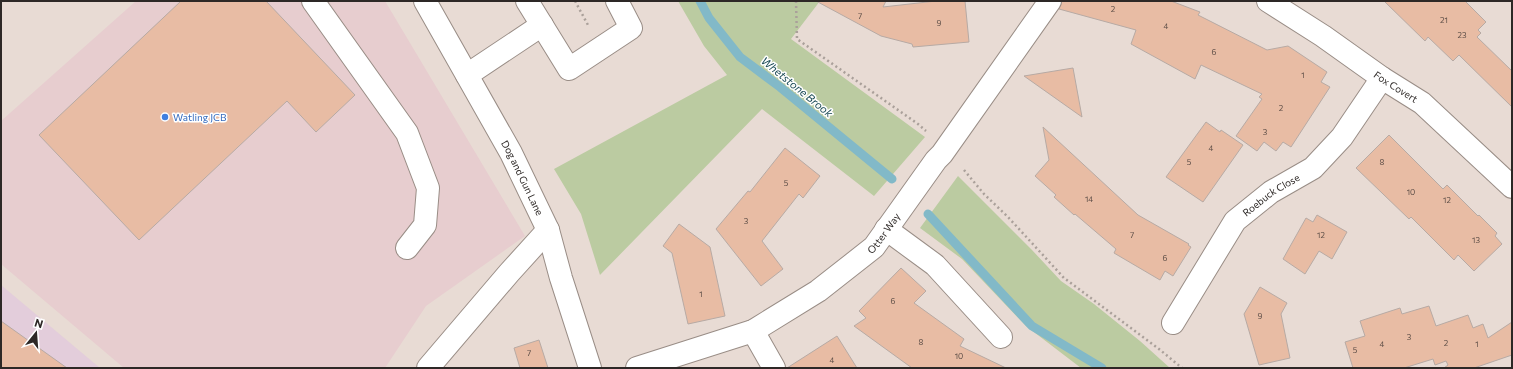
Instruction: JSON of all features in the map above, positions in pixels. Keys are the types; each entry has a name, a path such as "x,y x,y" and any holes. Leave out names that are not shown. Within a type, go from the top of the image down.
{"street":[{"path":"313,1 407,133 410,140 428,188 425,225 407,248"},
{"name":"Dog and Gun Lane","path":"425,1 511,153 548,230 561,278 590,368"},
{"path":"526,1 542,24 568,69 631,28 617,1"},
{"name":"Otter Way","path":"637,368 753,331 818,292 874,247 1050,1"},
{"name":"Fox Covert","path":"1268,1 1323,36 1382,78 1422,103 1512,186"},
{"path":"467,75 542,24"},
{"name":"Roebuck Close","path":"1173,323 1235,221 1271,192 1313,168 1342,137 1382,78"},
{"path":"886,229 934,265 1001,337"},
{"path":"428,368 509,273 548,230"},
{"path":"753,331 774,368"}],"path":[{"path":"796,1 797,39 918,124 946,148 984,194 1008,216 1064,278 1159,348 1182,368"}],"shaded area":[{"path":"136,1 385,1 525,236 426,306 385,368 124,368 1,264 1,121"},
{"path":"1,285 100,368 1,368"}],"green space":[{"path":"678,1 820,1 791,39 925,137 874,196 762,109 600,275 581,214 554,169 727,75 704,46"},
{"path":"958,176 1061,281 1094,304 1140,341 1170,368 1081,368 1026,326 962,259 920,228"}],"building":[{"name":"Watling JCB","path":"181,1 266,1 355,95 316,132 287,101 139,240 39,135"},
{"path":"816,1 886,1 883,7 936,1 965,1 969,42 913,47 912,44 881,36"},
{"path":"1062,1 1171,1 1200,12 1198,15 1267,50 1288,46 1327,72 1321,82 1330,87 1291,147 1283,142 1276,151 1264,142 1257,151 1236,136 1262,99 1259,97 1262,94 1201,65 1195,79 1131,44 1136,30 1059,9"},
{"path":"1384,1 1465,1 1486,22 1478,30 1481,33 1477,37 1512,71 1512,107 1459,55 1453,61 1428,37 1425,41"},
{"path":"1073,68 1082,117 1024,76"},
{"path":"1206,122 1243,145 1203,202 1166,177"},
{"path":"1043,127 1138,215 1189,244 1188,245 1191,247 1173,276 1165,271 1160,280 1114,253 1116,249 1054,197 1056,195 1035,176 1049,160"},
{"path":"1389,135 1443,189 1447,185 1497,233 1495,236 1502,244 1474,271 1458,255 1454,260 1411,217 1409,219 1356,168"},
{"path":"785,148 820,176 803,198 799,194 762,241 783,269 761,286 716,229 748,191 750,192"},
{"path":"1317,215 1347,232 1332,259 1319,251 1305,274 1283,259 1306,218 1313,222"},
{"path":"679,224 710,247 725,316 688,324 672,253 663,246"},
{"path":"901,268 926,291 914,303 964,339 960,346 1006,368 912,368 854,326 866,318 859,311"},
{"path":"1260,287 1287,303 1281,314 1290,358 1259,365 1244,314"},
{"path":"1429,306 1436,326 1468,315 1473,328 1483,324 1488,338 1512,322 1512,355 1474,368 1444,368 1448,365 1446,361 1435,365 1433,359 1404,368 1353,368 1345,342 1365,336 1360,321 1400,308 1402,314"},
{"path":"1,321 67,368 1,368"},
{"path":"837,336 857,368 787,368"},
{"path":"539,340 548,368 520,368 514,348"}],"waterway":[{"name":"Whetstone Brook","path":"700,1 709,18 740,57 780,87 892,179"},
{"name":"Whetstone Brook","path":"928,214 1032,326 1102,368"}],"place":[{"name":"Watling JCB","path":"165,117"}]}
